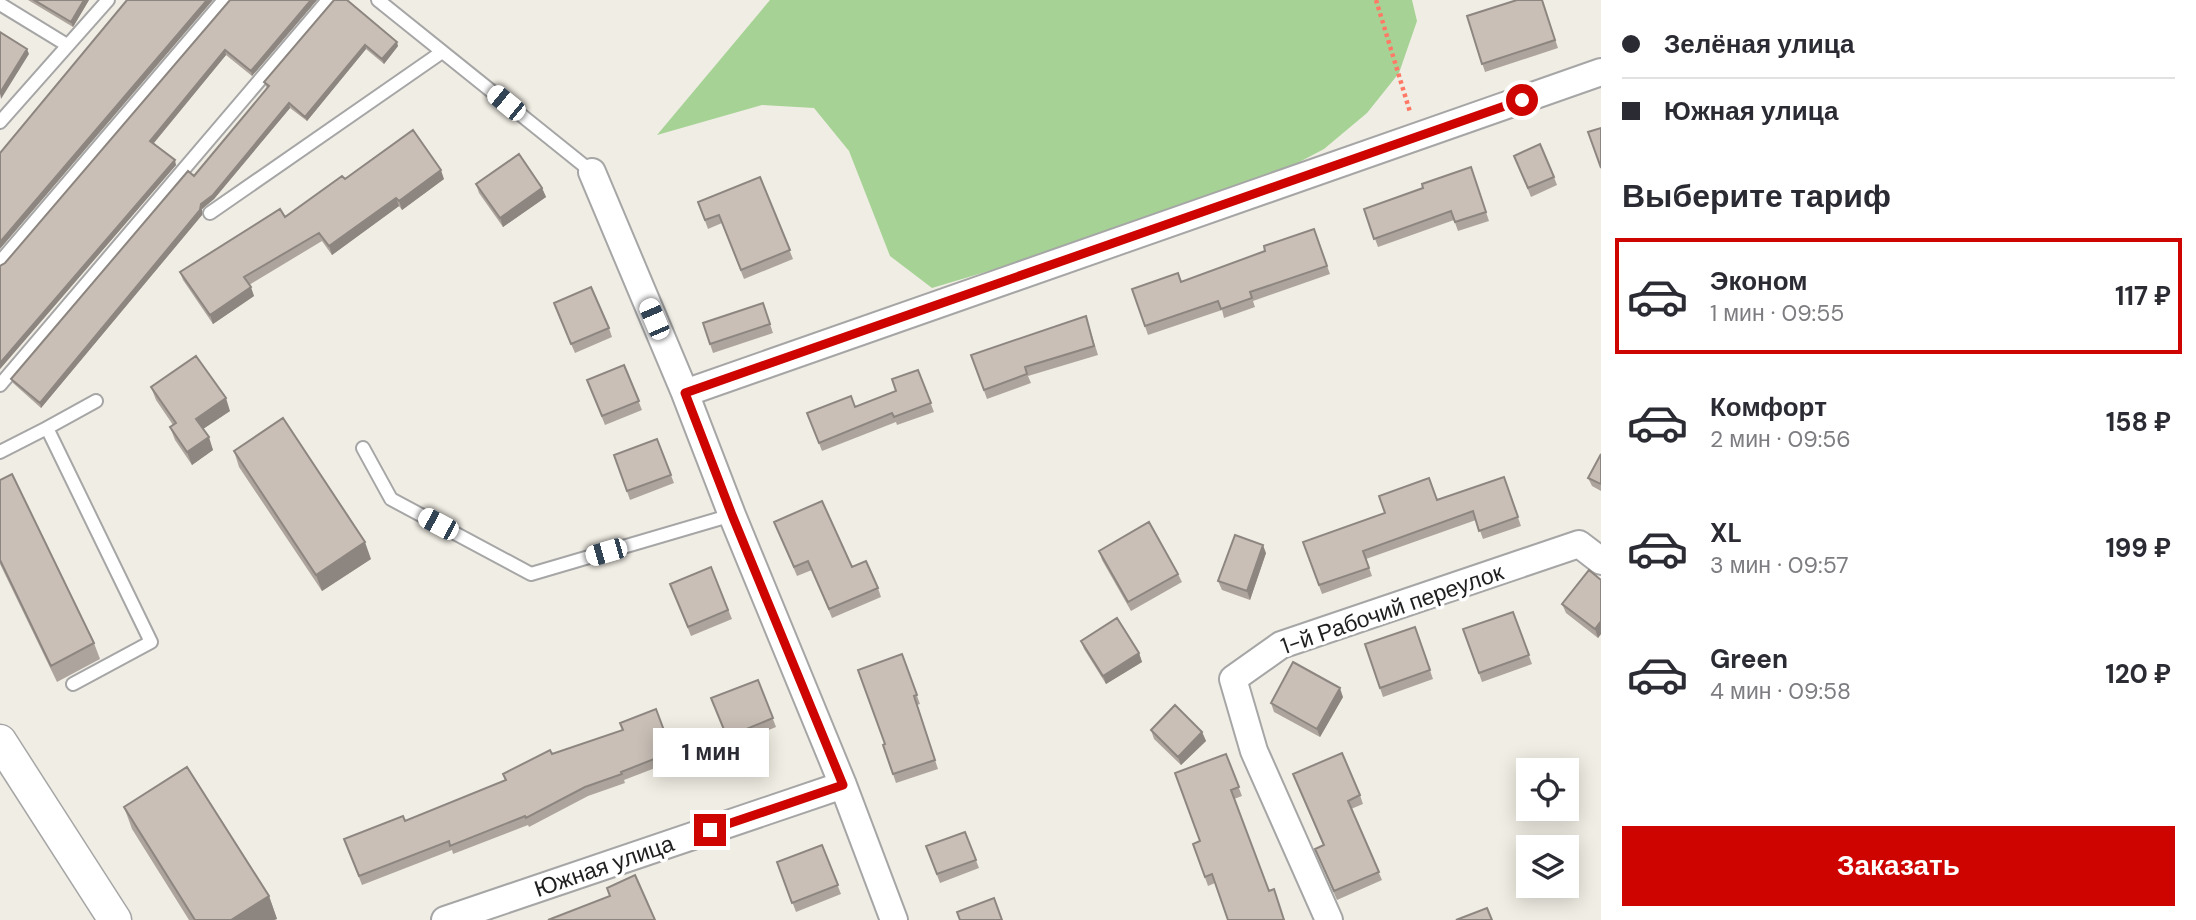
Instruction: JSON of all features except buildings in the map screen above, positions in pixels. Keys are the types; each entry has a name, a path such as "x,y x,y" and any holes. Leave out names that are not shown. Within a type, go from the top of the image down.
{"street":[{"path":"685,393 1601,72"},
{"path":"592,172 685,393 843,785 894,920"},
{"name":"1-й Рабочий переулок","path":"1329,920 1254,751 1233,679 1281,645 1579,544 1601,561"},
{"path":"0,741 115,920"},
{"name":"Южная улица","path":"445,920 843,785"}],"lane":[{"path":"1,118 108,0"},
{"path":"0,262 224,0"},
{"path":"0,385 328,0"},
{"path":"378,0 592,172"},
{"path":"0,4 67,46"},
{"path":"210,213 442,52"},
{"path":"0,452 96,401"},
{"path":"47,428 150,642 73,684"},
{"path":"363,448 391,499 531,574 732,515"}],"path":[{"path":"1376,0 1417,136"}],"green space":[{"path":"770,0 1412,0 1417,21 1399,73 1367,113 1324,149 1227,200 932,288 890,256 849,151 814,108 762,105 657,135"}],"route":[{"path":"710,830 843,785 685,393 1522,100"}]}
